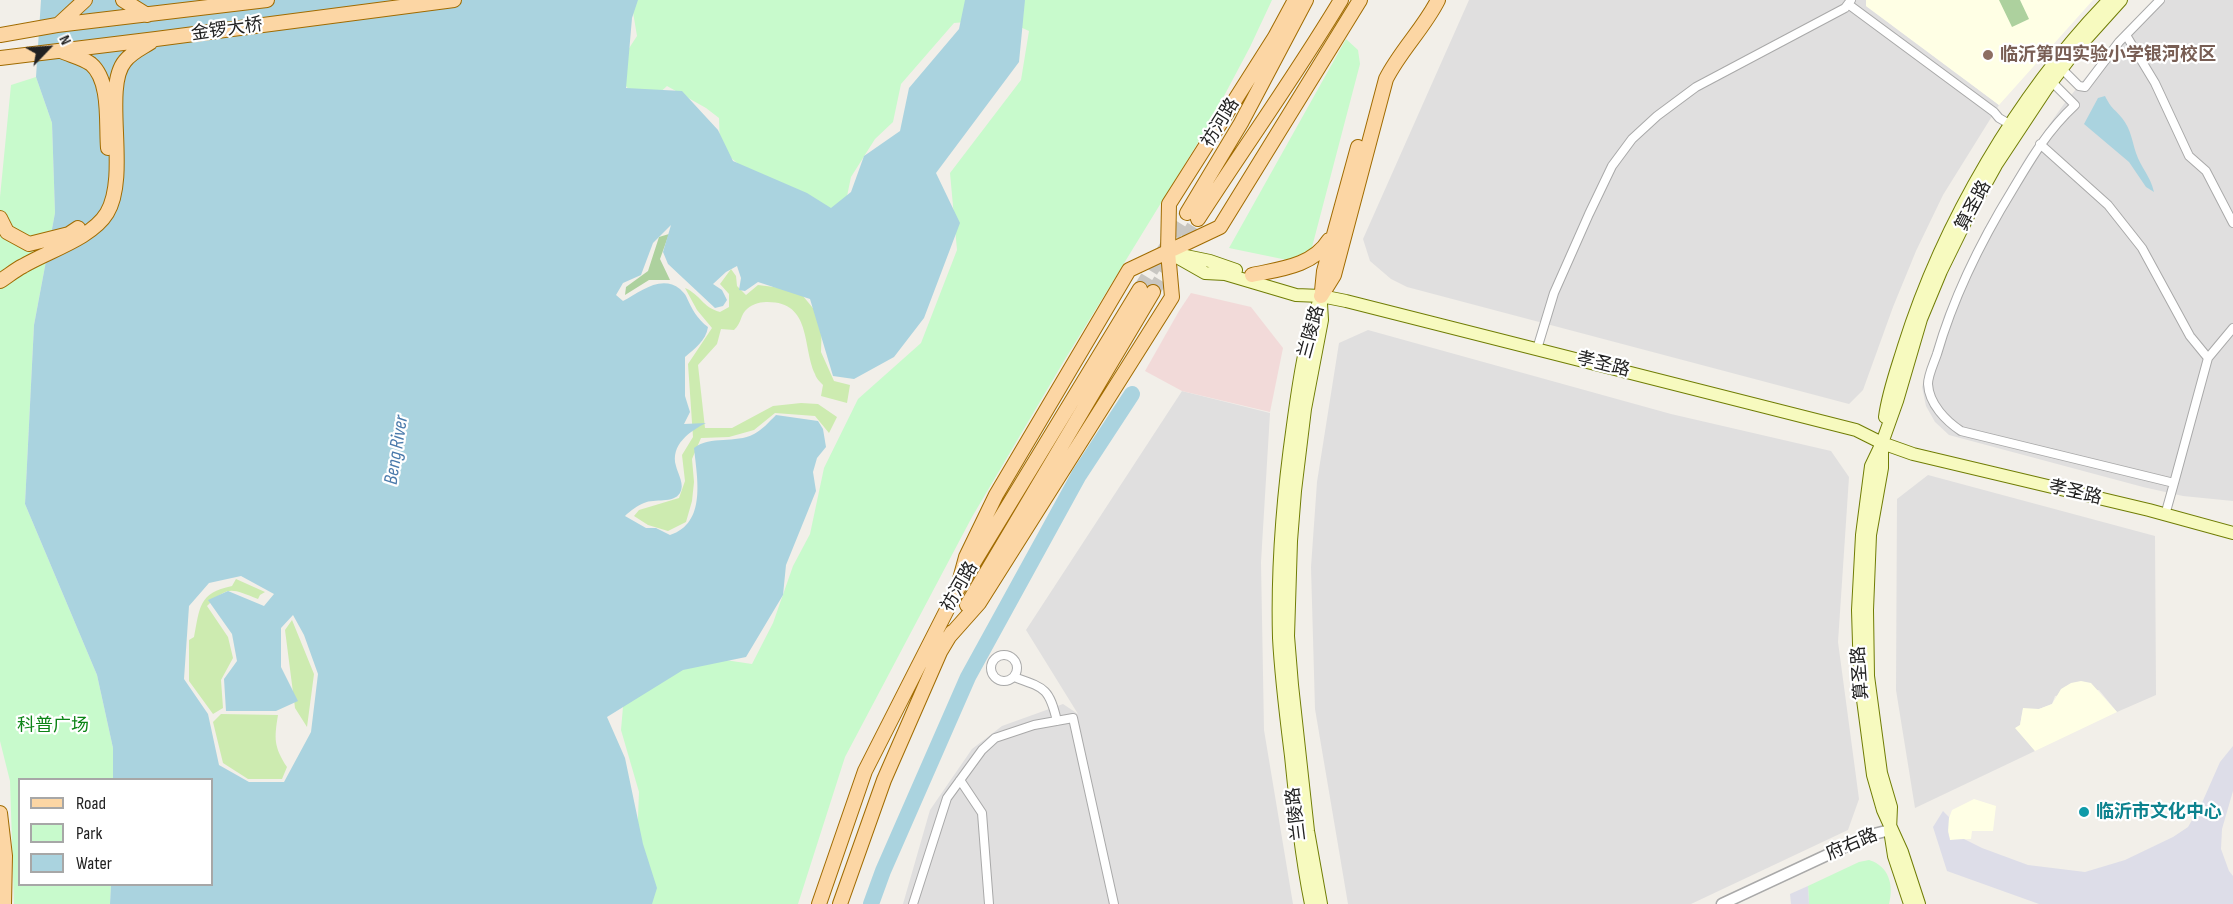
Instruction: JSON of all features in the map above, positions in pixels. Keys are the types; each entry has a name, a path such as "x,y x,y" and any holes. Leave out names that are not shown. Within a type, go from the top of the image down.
{"main road":[{"path":"57,26 85,0"},
{"path":"123,0 147,15"},
{"name":"金锣大桥","path":"0,35 267,0"},
{"name":"金锣大桥","path":"0,58 454,0"},
{"name":"祊河路","path":"947,639 978,603 1172,297 1168,252 1169,204 1275,37 1295,0"},
{"name":"祊河路","path":"1306,0 1193,216 1308,55 1341,0"},
{"path":"1338,38 1352,0"},
{"path":"957,590 966,557 996,495 1129,270 1220,227 1360,0"},
{"path":"1321,296 1324,272 1378,75 1428,10 1433,0"},
{"path":"1321,296 1334,275 1386,79 1438,0"},
{"name":"算圣路","path":"1882,443 1886,407 1897,368 1913,316 1933,267 1988,161 2011,125 2069,44 2109,0"},
{"name":"算圣路","path":"1910,904 1894,856 1890,830 1871,764 1860,676 1858,632 1860,578 1871,466 1897,401 1921,319 1941,271 1996,165 2052,82 2082,43 2121,0"},
{"path":"0,281 98,224 108,211 116,186 116,81 123,62 134,52 156,39"},
{"path":"0,218 8,232 29,244 69,234 92,219 103,202 109,179 105,87 98,72 89,62 58,50"},
{"path":"1252,275 1301,263 1323,250 1335,231"},
{"name":"孝圣路","path":"1168,252 1210,261 1321,296 1856,430 1882,443 1913,454 2149,510 2233,533"},
{"name":"孝圣路","path":"1168,252 1205,273 1225,274 1296,295 1321,296 1344,307 1882,443 2167,508 2233,526"},
{"name":"祊河路","path":"819,904 865,771 957,590 1146,290 947,639 884,780 840,904"},
{"name":"兰陵路","path":"1311,904 1298,832 1279,636 1286,490 1293,427 1305,347 1321,296"},
{"name":"兰陵路","path":"1321,296 1322,320 1305,409 1295,491 1288,636 1308,831 1321,904"},
{"path":"0,813 5,856 4,904"},
{"name":"算圣路","path":"1890,830 1902,852 1919,904"}],"street":[{"path":"2062,69 2079,86 2085,87 2126,36 2160,0"},
{"path":"1537,349 1554,293 1589,214 1612,166 1632,139 1657,116 1696,87 1836,14 1850,2 2011,125"},
{"path":"2126,36 2155,83 2189,156 2206,171 2233,224"},
{"path":"2052,82 2075,105 2055,124 2040,144 1986,233 1948,317 1928,384 1934,403 1947,422 1961,431 2174,483"},
{"path":"2040,144 2108,205 2142,248 2190,336 2208,358"},
{"path":"2167,508 2208,358 2233,328"},
{"path":"1014,677 1045,690 1052,702 1057,721"},
{"path":"914,904 947,798 982,750 995,738 1034,725 1073,718 1114,904"},
{"path":"960,780 982,813 989,904"},
{"name":"府右路","path":"1722,904 1870,836 1890,830"},
{"name":"府右路","path":"1734,904 1872,841 1890,830"}],"shaded area":[{"path":"1469,0 1866,0 1866,6 1999,105 1943,195 1916,251 1893,307 1863,390 1849,404 1407,287 1391,279 1370,261 1363,239"},
{"name":"临沂第四实验小学银河校区","path":"1866,0 2093,0 1999,105 1866,6"},
{"path":"2154,0 2233,0 2233,501 2183,496 2143,487 1949,435 1935,422 1926,406 1922,387 1944,316 1982,233 2026,157 2064,104 2122,32"},
{"path":"1191,293 1251,307 1283,348 1270,412 1182,391 1145,371"},
{"path":"1368,330 1671,414 1831,451 1849,477 1838,642 1859,799 1848,830 1691,904 1348,904 1315,709 1311,567 1317,482 1339,343"},
{"path":"1182,391 1270,413 1261,562 1264,730 1293,904 903,904 930,810 972,749 1002,726 1063,704 1078,714 1026,630"},
{"path":"1928,475 2155,536 2156,695 2117,712 2099,690 2055,696 2052,704 2039,709 2023,709 2020,725 2016,728 2035,751 1915,808 1896,690 1897,499"},
{"path":"2081,681 2091,683 2117,712 2035,751 2015,728 2020,725 2023,708 2039,709 2052,704 2061,689 2071,683"},
{"path":"2233,746 2233,791 2222,829 2221,849 2233,876 2233,904 2039,904 1947,871 1933,827 1943,811 1949,817 1950,840 1964,839 2028,865 2085,872 2125,860 2173,837 2188,827 2201,805 2220,762"},
{"path":"1974,799 1996,806 1993,831 1972,831 1971,839 1950,840 1947,824 1952,810"},
{"path":"1808,886 1809,904 1791,904 1790,894"}],"green space":[{"path":"631,0 1272,0 1207,128 1064,361 972,517 845,757 798,904 642,904 637,844 639,792 621,730 624,695 705,657 752,664 773,623 793,566 810,534 824,468 858,399 921,343 957,250 950,173 1021,80 1029,31 1002,19 954,23 901,84 893,122 875,139 851,177 845,206 832,215 774,193 720,149 719,118 706,108 667,86 655,97 642,103 621,81 622,59 637,36"},
{"path":"1999,0 2020,0 2029,19 2012,27"},
{"path":"1346,39 1358,50 1360,64 1311,251 1292,261 1229,248"},
{"name":"科普广场","path":"36,77 52,123 55,213 34,325 25,504 97,675 113,748 113,778 18,778 18,886 111,886 110,904 14,904 10,781 0,741 0,197 11,85"},
{"path":"669,234 660,259 670,280 649,280 625,295 626,287 648,271 659,237"},
{"path":"731,269 736,276 737,286 746,295 758,285 798,290 822,319 821,352 834,381 850,385 847,403 821,396 823,385 816,377 811,363 803,327 791,309 781,304 766,302 749,307 734,330 721,329 717,344 698,365 705,428 732,428 773,406 801,403 818,404 837,417 829,433 815,416 775,413 754,430 729,437 701,438 692,459 694,482 686,522 668,531 648,525 634,516 639,510 679,498 685,481 682,455 693,437 688,364 712,328 697,310 685,288 709,307 720,312 729,307 729,294 720,284"},
{"path":"236,579 265,592 258,599 236,591 226,592 207,606 228,637 233,658 221,680 223,708 213,714 189,681 189,640 194,637 202,603 213,593 232,586"},
{"path":"292,620 314,674 307,727 295,708 285,630"},
{"path":"221,714 278,715 276,743 287,767 282,779 248,779 223,763 213,722"},
{"path":"1869,860 1881,867 1888,877 1891,890 1889,904 1809,904 1808,886 1859,862"}],"water":[{"name":"Beng River","path":"41,0 638,0 632,18 626,88 682,91 718,130 733,161 807,193 831,208 851,192 864,156 900,131 909,88 959,29 965,0 1025,0 1019,62 936,173 960,223 924,318 894,357 854,379 833,376 810,299 758,282 745,291 739,290 741,278 737,266 713,284 722,290 727,300 723,306 715,308 668,264 663,252 671,225 653,243 641,275 623,283 616,295 623,301 651,286 665,283 673,285 684,293 695,313 708,327 702,341 685,357 685,396 690,412 684,424 706,423 688,435 676,452 676,466 681,483 680,493 668,500 642,504 625,516 646,528 656,528 670,535 682,529 690,521 697,498 694,448 715,440 747,437 763,428 776,415 818,421 823,429 826,447 817,458 813,472 816,491 786,565 783,595 746,657 683,670 607,717 625,758 643,844 657,888 652,904 110,904 111,886 213,886 213,778 113,778 113,748 97,675 25,504 34,325 55,213 52,123 36,77","holes":["241,576 274,594 264,606 228,591 208,600 232,634 237,661 224,679 226,711 276,711 298,701 281,667 281,628 293,615 304,635 318,674 311,732 284,782 249,782 219,765 208,714 184,679 189,606 209,583"]},
{"path":"2105,96 2127,126 2138,158 2154,192 2146,187 2129,162 2084,124 2098,98"}],"waterway":[{"path":"871,904 883,871 968,677 1079,475 1132,394"}],"tunnel":[{"path":"1140,289 1187,213"},
{"path":"1153,292 1198,219"}],"place":[{"name":"临沂第四实验小学银河校区","path":"1988,55"},
{"name":"临沂市文化中心","path":"2084,812"}]}
